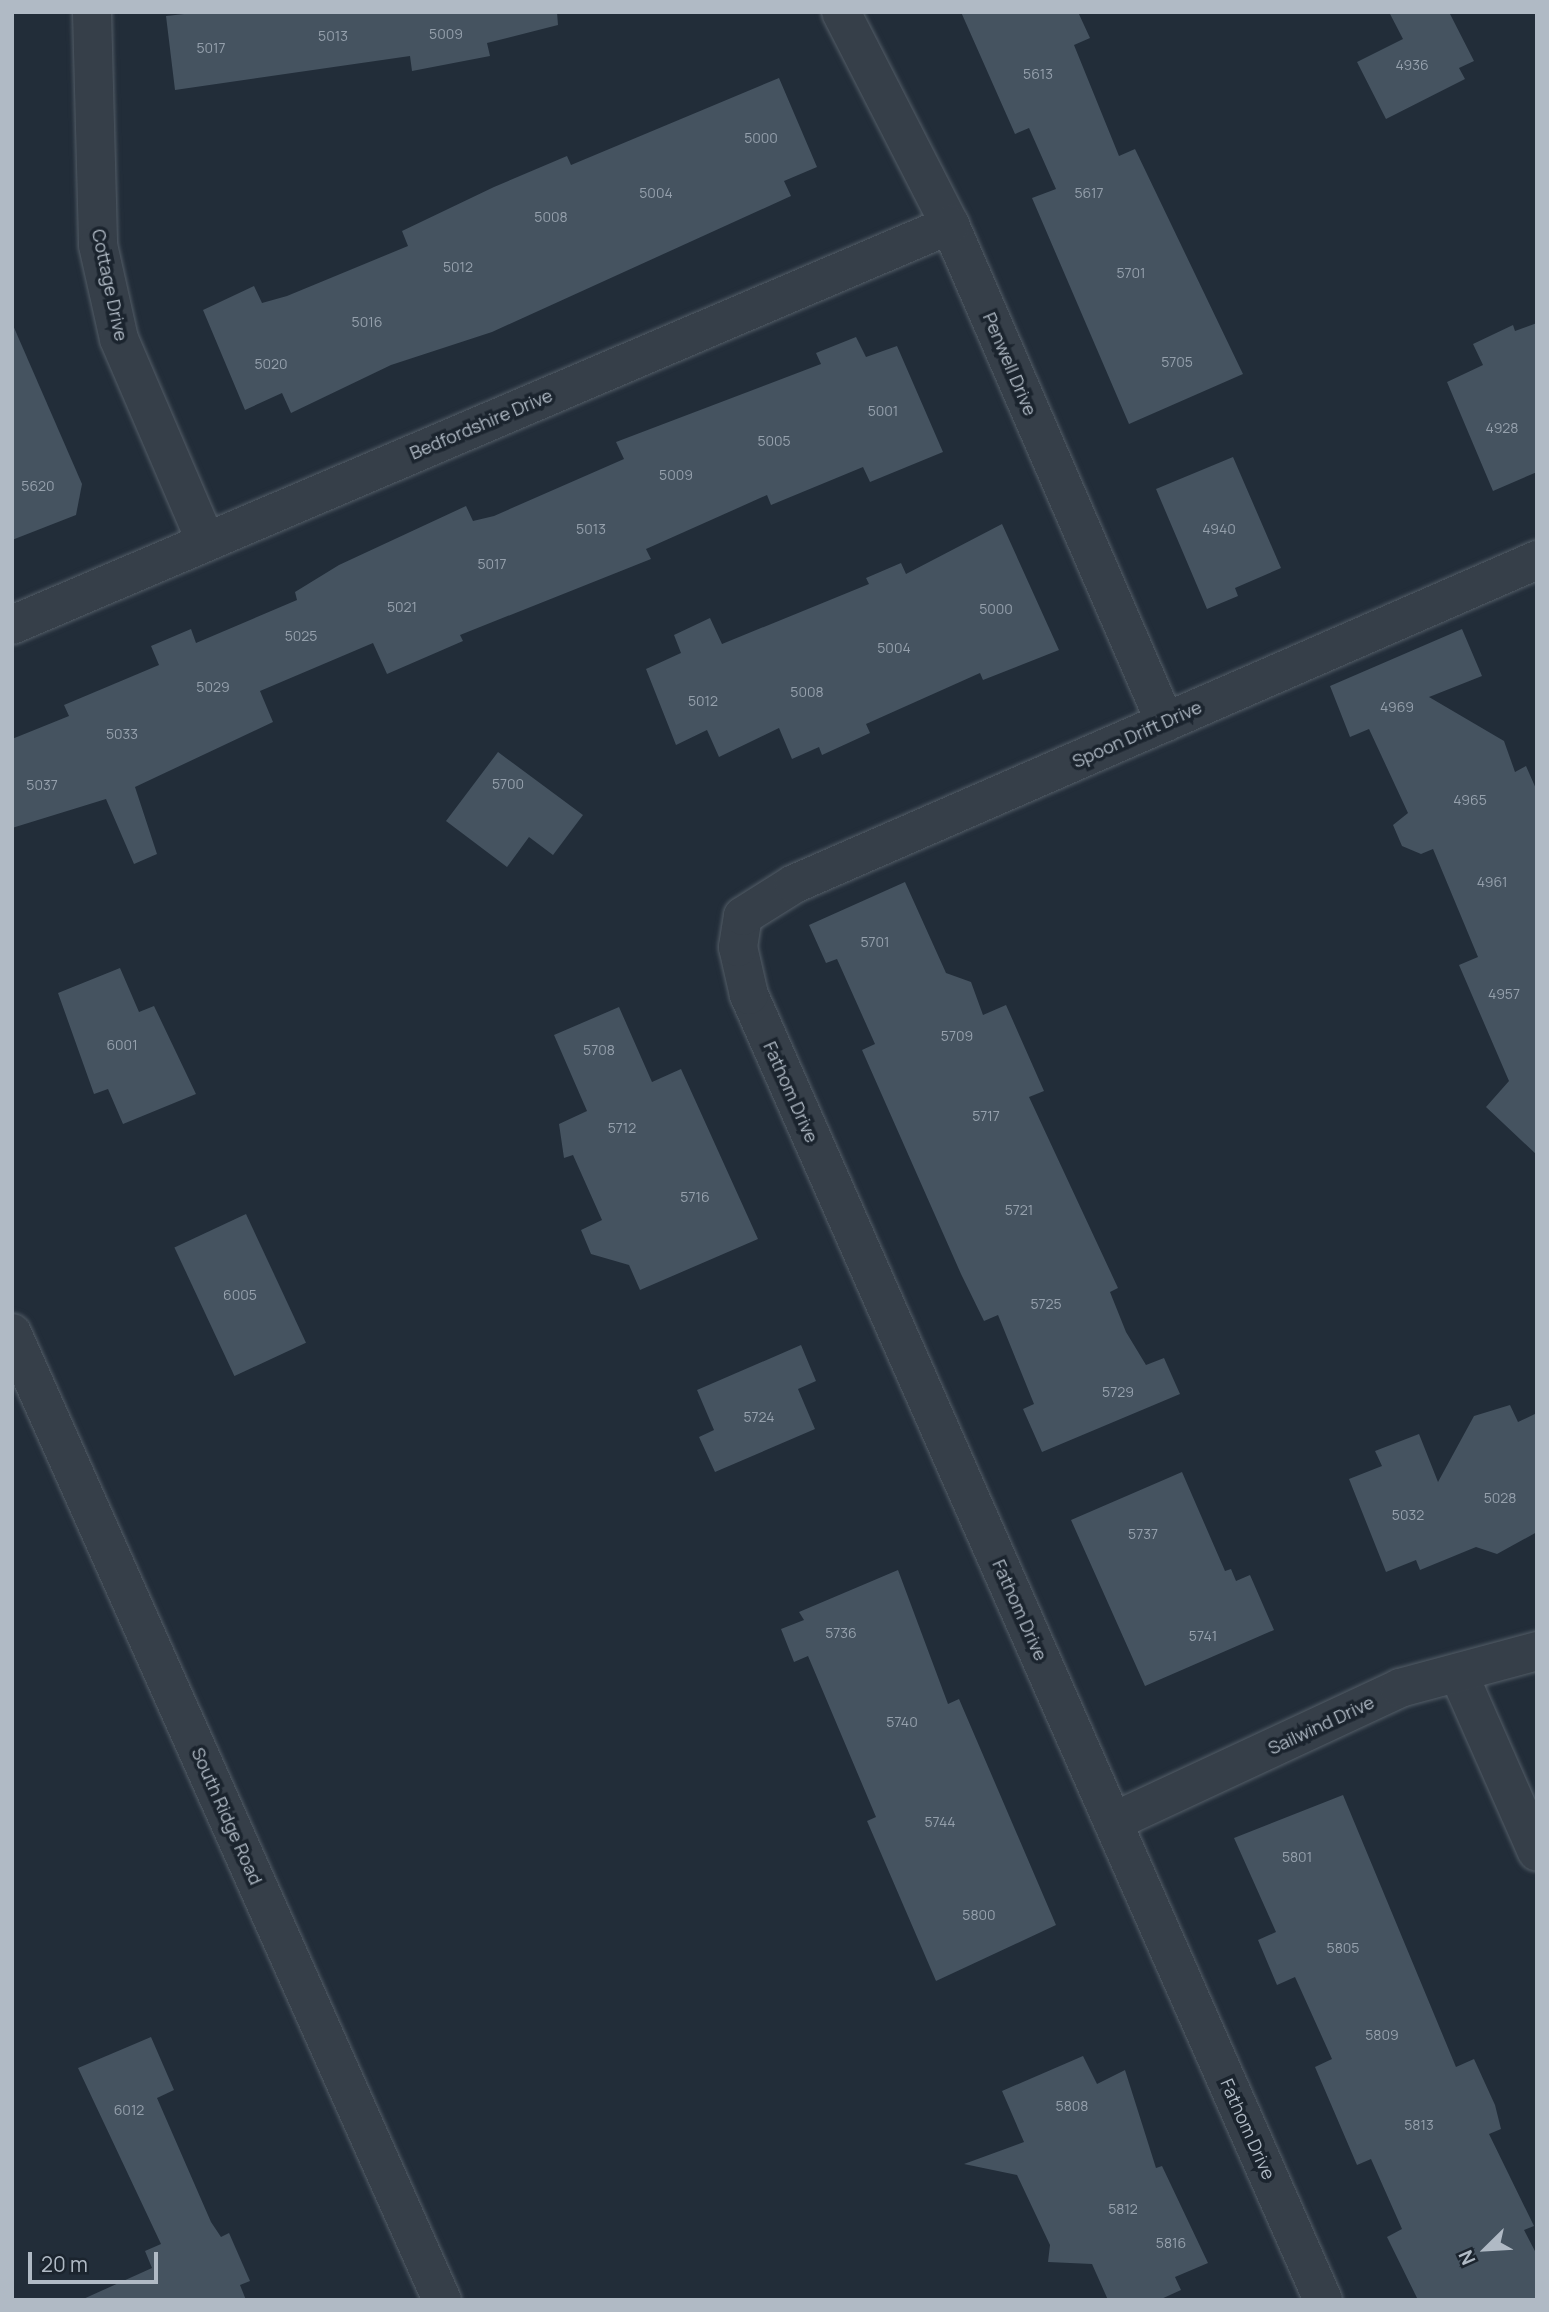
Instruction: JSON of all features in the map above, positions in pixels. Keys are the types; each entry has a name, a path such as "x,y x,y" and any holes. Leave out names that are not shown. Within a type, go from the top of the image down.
{"street":[{"name":"Cottage Drive","path":"92,12 98,245 119,339 205,540"},
{"name":"Penwell Drive","path":"841,12 950,225 1165,722"},
{"name":"Bedfordshire Drive","path":"12,625 205,540 950,225"},
{"name":"Spoon Drift Drive","path":"743,916 794,884 1165,722 1532,573"},
{"name":"Fathom Drive","path":"743,916 738,947 749,995 1323,2300"},
{"name":"South Ridge Road","path":"12,1332 442,2300"},
{"name":"Sailwind Drive","path":"1113,1822 1400,1688 1459,1675 1537,1651"},
{"path":"1459,1675 1537,1852"}],"building":[{"path":"202,12 557,12 558,25 487,43 490,56 412,71 410,56 175,90 166,16"},
{"path":"961,12 1078,12 1090,38 1074,45 1119,156 1135,149 1243,374 1129,424 1032,198 1056,189 1029,128 1015,134"},
{"path":"1389,12 1449,12 1474,61 1459,68 1465,79 1386,119 1357,62 1403,39"},
{"path":"779,78 817,167 784,181 791,196 492,332 391,365 291,413 282,393 245,410 203,310 254,286 262,303 287,296 408,246 402,231 494,187 567,156 571,165"},
{"path":"12,323 82,484 76,515 12,540"},
{"path":"1537,323 1537,472 1493,491 1447,382 1483,365 1473,344 1513,325 1515,331"},
{"path":"856,337 866,357 897,346 943,452 870,482 863,467 771,505 767,495 646,549 651,559 460,635 463,641 387,674 373,643 260,691 273,722 135,787 157,854 134,864 106,799 12,828 12,739 69,716 64,705 159,665 151,646 191,629 196,643 297,600 295,592 339,565 466,506 473,521 494,516 624,459 616,442 821,364 816,353"},
{"path":"1233,457 1281,568 1235,588 1238,596 1207,609 1156,489"},
{"path":"1002,524 1059,650 983,680 980,673 866,724 870,733 822,755 819,747 792,759 779,728 719,757 707,730 676,745 646,669 681,653 674,635 710,618 722,644 869,584 866,578 901,563 906,574"},
{"path":"1462,629 1482,676 1429,697 1504,741 1515,772 1526,766 1537,791 1537,1155 1486,1107 1509,1081 1459,965 1478,957 1433,849 1421,854 1402,846 1393,825 1408,813 1369,729 1350,737 1330,686"},
{"path":"498,752 583,815 553,855 529,837 507,867 446,821"},
{"path":"905,882 946,973 971,982 983,1015 1006,1005 1044,1091 1029,1097 1118,1288 1110,1292 1126,1332 1146,1365 1164,1358 1180,1394 1042,1452 1023,1409 1034,1404 998,1315 984,1321 961,1274 862,1050 875,1044 837,959 826,963 809,925"},
{"path":"120,968 139,1012 154,1006 196,1094 123,1124 108,1089 94,1094 58,993"},
{"path":"619,1007 652,1082 681,1069 758,1239 640,1290 629,1265 591,1254 581,1230 602,1220 573,1155 564,1158 559,1124 587,1111 554,1035"},
{"path":"246,1214 306,1343 234,1376 174,1247"},
{"path":"801,1345 816,1381 798,1389 815,1429 715,1472 699,1437 714,1430 697,1390"},
{"path":"1510,1405 1518,1422 1537,1413 1537,1532 1497,1554 1476,1547 1420,1570 1416,1560 1386,1572 1349,1479 1382,1466 1375,1451 1419,1434 1438,1482 1474,1416"},
{"path":"1182,1472 1225,1571 1231,1569 1236,1581 1250,1575 1274,1630 1145,1686 1071,1520"},
{"path":"898,1570 948,1704 959,1699 1056,1925 936,1981 867,1821 876,1817 808,1656 794,1662 781,1629 804,1620 799,1612"},
{"path":"1343,1795 1456,2067 1474,2059 1495,2105 1501,2129 1489,2134 1534,2226 1524,2230 1537,2255 1537,2300 1418,2300 1387,2237 1402,2229 1371,2159 1357,2165 1315,2067 1332,2059 1295,1977 1277,1985 1258,1940 1276,1932 1234,1838"},
{"path":"151,2037 174,2090 157,2098 211,2222 221,2237 229,2233 250,2281 240,2285 246,2300 81,2300 152,2268 145,2251 161,2244 78,2068"},
{"path":"1083,2056 1097,2084 1125,2070 1156,2168 1162,2166 1208,2263 1175,2277 1181,2290 1159,2300 1108,2300 1092,2264 1048,2262 1050,2245 1017,2175 964,2164 1024,2142 1002,2091"}]}
